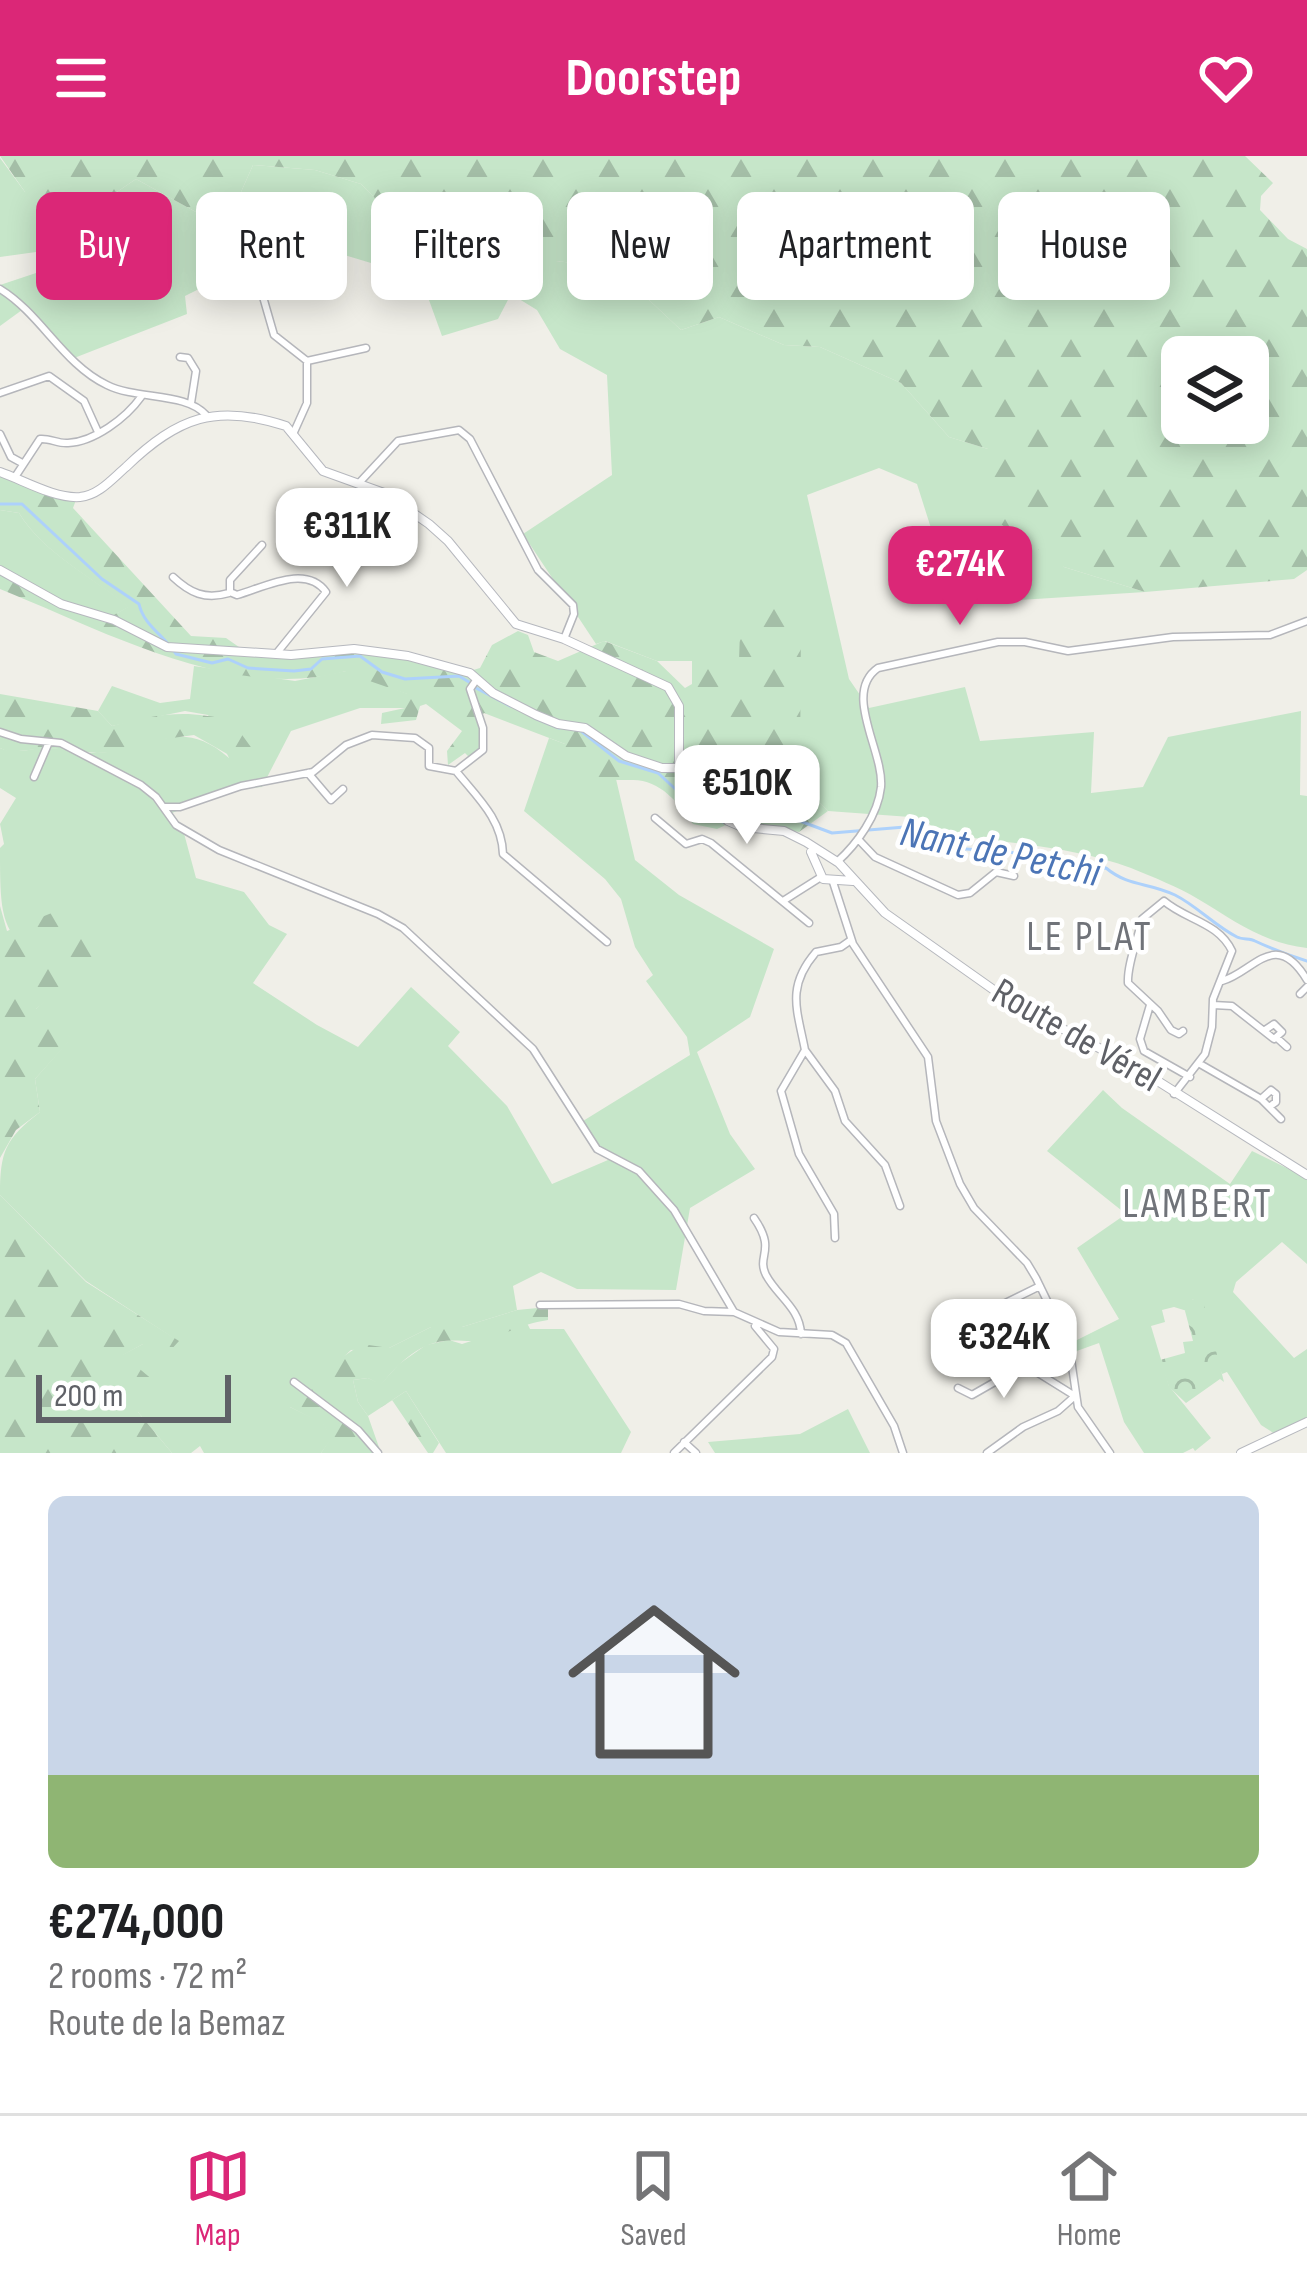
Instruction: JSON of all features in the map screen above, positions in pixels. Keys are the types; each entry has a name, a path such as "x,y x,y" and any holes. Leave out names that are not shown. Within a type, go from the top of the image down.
{"street":[{"path":"0,290 81,369 111,388 191,403 206,415"},
{"path":"264,300 274,335 307,361"},
{"path":"307,361 366,348"},
{"path":"180,357 188,358 196,371 191,403"},
{"path":"294,432 307,403 307,361"},
{"path":"0,393 49,376 84,401 98,432"},
{"path":"15,477 40,439 70,443 98,432 120,419 141,397"},
{"path":"0,472 67,496 93,494 169,433 206,415 272,422 294,432 307,456 323,471 399,501 429,524 519,626 564,639 657,680 672,692 680,714 678,764 654,765 617,751 585,728 558,724 474,684"},
{"path":"358,484 398,441 459,430 470,439 538,570 573,605 564,639"},
{"path":"0,434 10,457 22,464"},
{"path":"230,592 230,580 262,545"},
{"path":"0,570 61,604 114,620 171,647 276,654 354,649 407,656 470,673 485,738 483,750 456,771"},
{"path":"172,577 195,594 216,597 300,577 325,589 325,596 276,654"},
{"path":"782,902 836,862 868,820 881,786 863,688 878,668 998,642 1068,651 1173,637 1270,635 1307,621"},
{"path":"0,732 61,743 141,785 176,825 219,850 403,928 533,1049 597,1149 639,1171 674,1210 734,1312 754,1324 832,1335 846,1343 878,1396 903,1453"},
{"path":"165,808 308,773 346,746 372,735 416,738 429,748 429,766 456,771 495,820 502,836 502,854 607,942"},
{"path":"34,777 49,742"},
{"name":"Route de Vérel","path":"678,764 734,825 784,831 799,838 836,862 886,913 1008,1000 1124,1061 1307,1175"},
{"path":"308,773 331,800 343,789"},
{"path":"655,818 686,844 708,841 809,923"},
{"path":"860,835 875,857 958,896 970,893 996,872 1014,876"},
{"path":"799,838 820,872"},
{"path":"836,862 836,880 852,940 928,1058 936,1121 967,1197 1027,1263 1069,1346 1076,1374 1075,1396 1058,1412 1023,1427 986,1453"},
{"name":"Route de Vérel","path":"820,872 856,882"},
{"path":"1174,1094 1200,1064 1209,1042 1213,1005 1232,952 1209,925 1160,902 1142,919 1128,983 1175,1034 1183,1031"},
{"path":"852,940 816,952 794,995 805,1050 835,1091 845,1121 885,1165 900,1206"},
{"path":"1222,980 1240,975 1257,958 1273,955 1298,967 1307,983 1300,994"},
{"path":"1150,1005 1141,1030 1144,1051 1190,1077"},
{"path":"1213,1005 1232,1006 1287,1047"},
{"path":"805,1050 783,1085 781,1097 799,1154 834,1214 835,1238"},
{"path":"1200,1064 1261,1099 1281,1119"},
{"path":"1185,1100 1190,1077"},
{"path":"1261,1099 1274,1091 1276,1102 1269,1107"},
{"path":"754,1218 766,1235 765,1273 801,1322 801,1334"},
{"path":"964,1323 1040,1286"},
{"path":"540,1305 680,1304 734,1312"},
{"path":"674,1453 772,1357 774,1349 754,1324"},
{"path":"958,1388 971,1395 1014,1371 1030,1368 1075,1396 1110,1453"},
{"path":"294,1382 358,1430 378,1453"},
{"path":"1240,1453 1307,1422"},
{"path":"684,1442 696,1453"}],"green space":[{"path":"0,156 1245,156 1273,183 1261,196 1260,210 1288,239 1307,249 1307,570 1294,579 1145,592 1064,567 983,512 988,449 949,437 901,383 820,347 784,345 719,317 681,330 649,300 713,300 713,192 567,192 567,262 556,261 543,270 543,192 371,194 361,184 315,170 253,165 241,192 196,192 196,212 172,199 172,192 160,192 136,179 117,192 36,192 36,201"},
{"path":"0,158 25,192 36,193 36,252 0,257"},
{"path":"253,165 315,170 361,184 371,194 371,263 347,256 347,192 241,192"},
{"path":"136,179 160,192 117,192"},
{"path":"172,199 196,212 196,290 185,296 187,314 69,360 22,310 0,326 0,285 36,273 36,300 172,300"},
{"path":"543,257 567,262 567,300 649,300 681,330 719,317 784,345 820,347 901,383 949,437 988,449 1064,567 1145,592 955,604 917,484 879,468 807,495 849,679 869,708 965,687 980,741 1094,732 1091,793 1143,787 1168,737 1301,711 1300,795 1307,796 1307,948 1263,936 1182,890 1108,861 938,834 924,818 828,811 800,784 739,661 657,661 605,641 596,644 523,534 612,475 607,375 560,349 537,310 521,300 543,300"},
{"path":"429,300 508,300 498,319 442,336"},
{"path":"0,474 76,500 73,508 191,636 226,638 249,654 344,650 463,673 480,668 492,645 518,631 528,635 534,652 558,661 604,641 657,661 685,688 692,684 692,661 739,661 741,601 801,609 800,784 828,811 799,832 739,819 717,829 693,824 660,788 643,781 590,776 562,754 565,744 484,713 479,718 479,749 470,758 465,753 448,765 447,751 462,731 426,704 420,706 416,720 381,724 382,713 405,708 407,694 361,678 347,681 346,671 303,678 214,670 125,641 0,589 0,565 64,602 110,617 128,607 55,553 19,513 0,510"},
{"path":"0,510 19,513 55,553 129,607 110,617 64,602 0,565"},
{"path":"194,666 295,681 346,671 408,694 406,708 360,708 291,731 262,787 230,790 172,813 182,826 196,878 244,892 269,925 287,934 253,983 358,1047 411,987 460,1032 448,1046 507,1106 552,1184 608,1160 583,1121 690,1055 687,1037 646,981 653,975 635,947 621,899 605,879 524,811 549,738 616,779 635,860 679,895 774,949 750,1017 697,1052 730,1134 755,1169 690,1208 676,1290 577,1289 541,1272 513,1286 517,1310 462,1327 431,1327 389,1348 351,1350 290,1407 323,1423 332,1438 321,1453 204,1453 200,1446 191,1453 172,1453 138,1412 122,1355 143,1344 178,1341 86,1281 0,1195 7,1147 40,1112 35,1079 71,1038 35,1010 59,987 15,939 4,913 0,824 16,798 0,788 0,748 95,753 179,737 211,745 229,758 208,715 185,711 112,726 98,711 112,686 160,703 190,699"},
{"path":"0,694 98,711 112,726 172,714 215,717 232,721 253,750 243,763 194,735 128,752 49,748 9,752 0,748"},
{"path":"0,906 7,931 69,906 98,958 36,1009 72,1038 35,1079 40,1112 16,1130 0,1158"},
{"path":"1103,1090 1230,1184 1252,1151 1307,1178 1307,1264 1282,1242 1236,1282 1233,1292 1294,1358 1307,1349 1307,1418 1275,1434 1261,1425 1227,1372 1222,1374 1193,1299 1187,1311 1162,1310 1165,1322 1151,1326 1169,1386 1211,1438 1195,1451 1144,1453 1124,1422 1099,1343 1074,1352 1071,1343 1119,1319 1077,1248 1126,1214 1047,1151"},
{"path":"0,1195 86,1282 179,1341 169,1352 143,1344 123,1355 154,1381 138,1412 172,1453 0,1453"},
{"path":"1189,1300 1204,1304 1224,1382 1220,1379 1186,1403 1169,1387 1160,1360 1185,1353 1183,1342 1193,1341 1185,1311"},
{"path":"548,1307 548,1320 492,1338 425,1346 381,1385 368,1378 353,1380 358,1402 381,1453 321,1453 331,1438 323,1424 290,1407 287,1394 362,1344 389,1348 431,1327 462,1327 517,1310"},
{"path":"527,1323 530,1329 564,1329 631,1432 621,1453 446,1453 406,1391 368,1416 358,1402 353,1380 368,1378 381,1384 426,1345 449,1340 462,1344"},
{"path":"406,1391 439,1443 433,1453 428,1453 392,1400"},
{"path":"848,1409 870,1453 715,1453 708,1442 800,1434"}],"waterway":[{"name":"Nant de Petchi","path":"0,504 22,504 102,579 139,604 176,654 212,663 228,659 248,668 294,671 311,669 322,659 360,656 382,672 405,679 459,676 469,682"},
{"name":"Nant de Petchi","path":"476,688 510,706"},
{"name":"Nant de Petchi","path":"535,718 559,728"},
{"name":"Nant de Petchi","path":"581,731 619,761 658,773 697,809 723,822 733,812 784,815 832,833 905,827 937,847 1010,852 1086,871 1106,868 1175,895 1237,937 1307,961"}],"district":[{"name":"LE PLAT","path":"1090,937"},
{"name":"LAMBERT","path":"1198,1204"}]}
